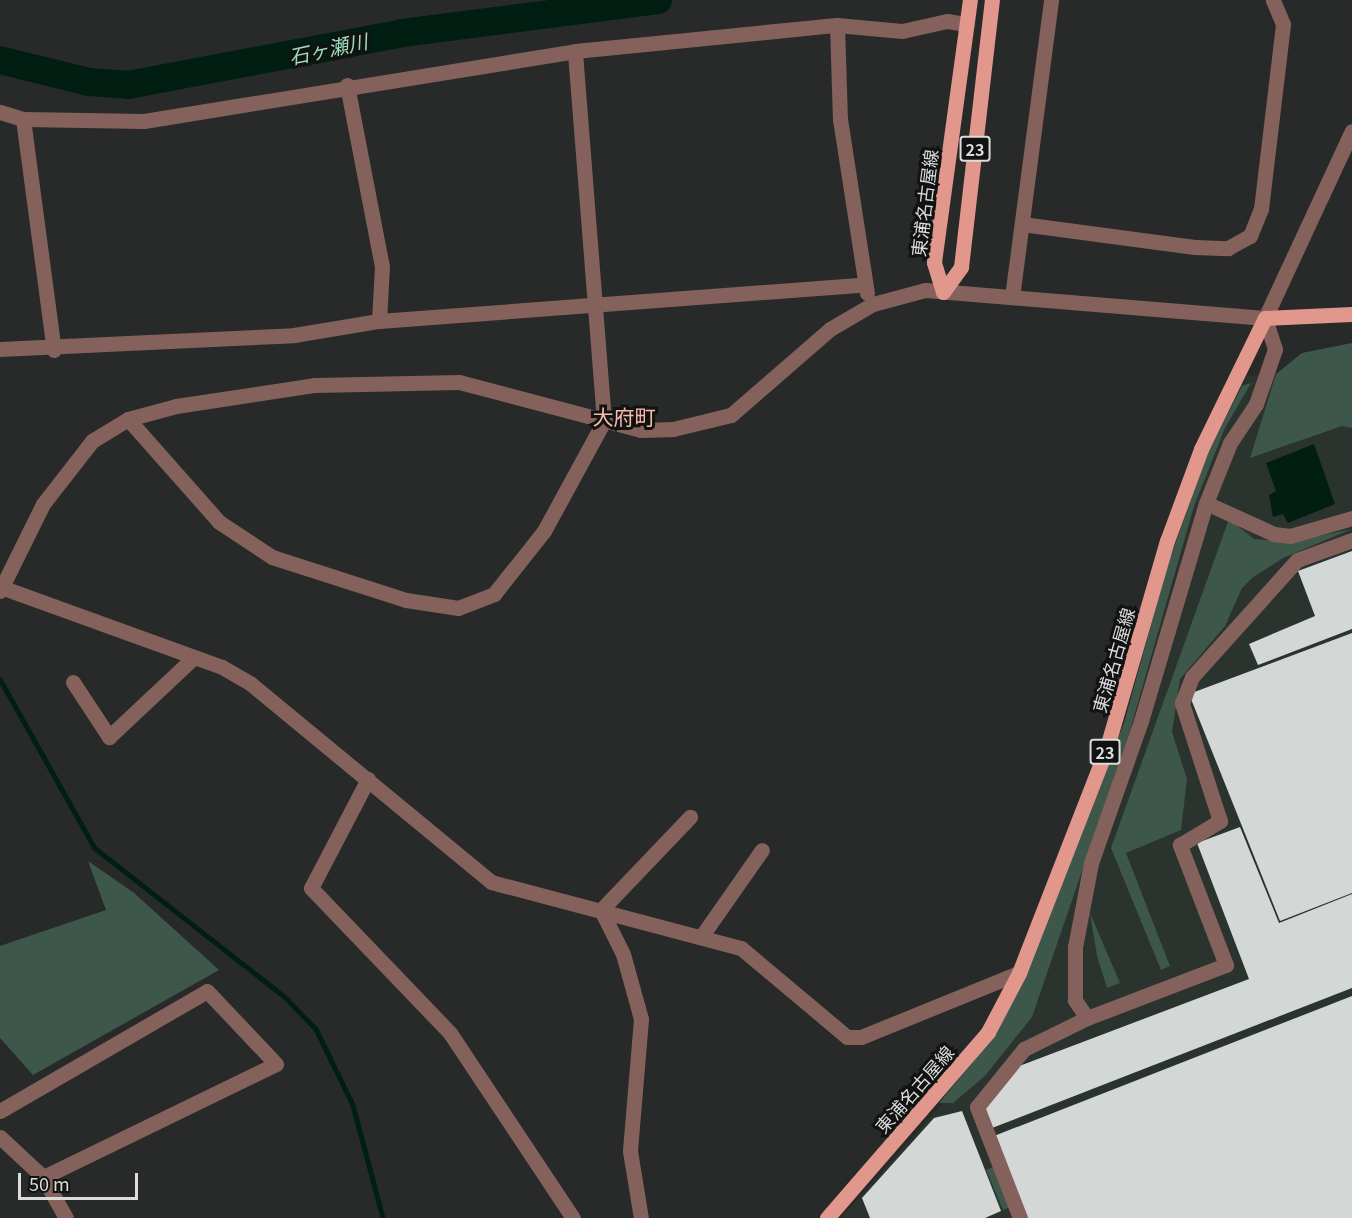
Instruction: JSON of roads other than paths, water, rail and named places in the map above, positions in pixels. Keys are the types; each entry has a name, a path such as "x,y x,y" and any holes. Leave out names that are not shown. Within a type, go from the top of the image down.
{"main road":[{"name":"東浦名古屋線","path":"943,292 934,262 970,0"},
{"name":"23","path":"943,292 961,267 992,0"},
{"path":"1265,318 1352,314"},
{"name":"東浦名古屋線","path":"827,1218 988,1032 1019,973 1110,737 1167,542 1201,449 1265,318"}],"street":[{"path":"1012,297 1052,0"},
{"path":"1022,224 1194,247 1228,248 1250,236 1261,209 1283,24 1273,0"},
{"path":"0,112 23,118 144,121 347,84 575,51 837,25 902,31 947,21 967,24"},
{"path":"837,25 840,119 862,285 873,304"},
{"path":"128,419 219,522 272,557 406,600 458,608 494,594 515,573 600,437 604,421 598,304 575,51"},
{"path":"347,84 382,266 379,321"},
{"path":"23,118 54,350"},
{"path":"1087,1018 1076,1000 1074,981 1083,893 1206,503 1230,443 1256,404 1275,349 1265,318 1352,130"},
{"path":"0,349 54,350 294,335 379,321 862,285"},
{"path":"1019,973 861,1037 847,1037 769,967 741,948 491,882 251,684 193,658 1,589 43,504 64,474 92,441 128,419 176,406 315,385 419,380 489,388 604,421 673,429 731,415 830,329 873,304 925,291 1265,318"},
{"path":"1206,503 1274,534 1299,534 1352,519"},
{"path":"1018,1217 977,1107 1024,1049 1087,1018 1226,965 1180,845 1221,821 1182,703 1192,677 1297,560 1352,540"},
{"path":"73,682 109,737 193,658"},
{"path":"368,779 311,888 450,1033 573,1218"},
{"path":"601,910 690,817"},
{"path":"701,937 762,850"},
{"path":"601,910 623,954 641,1019 630,1151 640,1218"},
{"path":"0,1111 207,991 276,1064 43,1177"},
{"path":"0,1137 43,1177 66,1218"}],"waterway":[{"name":"石ヶ瀬川","path":"0,60 89,82 128,85 402,33 658,0"},
{"path":"0,679 95,848 286,998 316,1029 353,1105 383,1218"}],"district":[{"name":"大府町","path":"624,416"}]}
